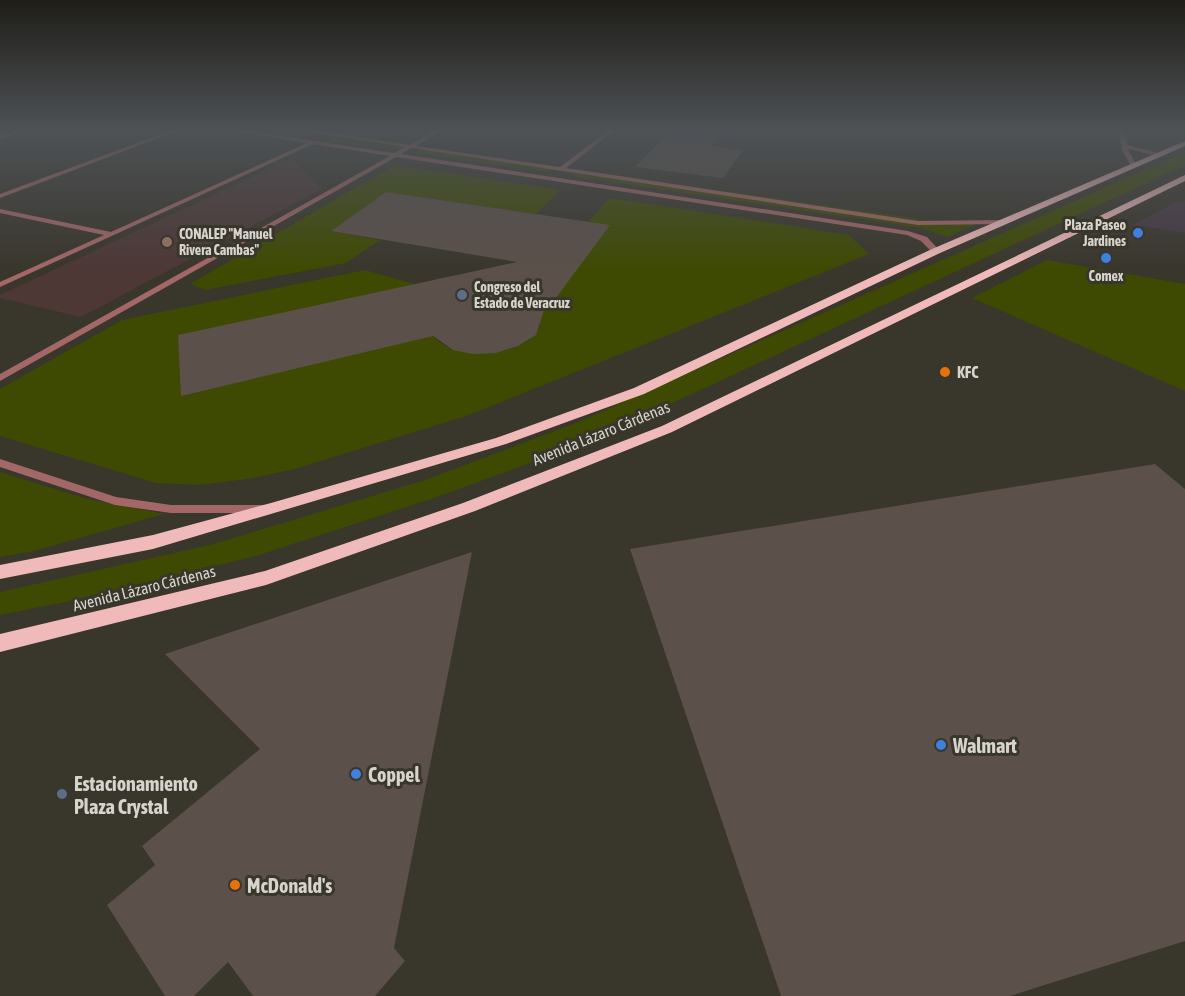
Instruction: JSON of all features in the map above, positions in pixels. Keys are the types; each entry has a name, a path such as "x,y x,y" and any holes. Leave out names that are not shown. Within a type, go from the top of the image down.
{"highway":[{"name":"Avenida Lázaro Cárdenas","path":"0,572 153,542 501,441 639,391 936,251 1107,176"},
{"name":"Avenida Lázaro Cárdenas","path":"0,643 266,578 469,507 645,438 1185,178"}],"street":[{"path":"0,195 51,176"},
{"path":"0,285 237,176"},
{"path":"0,378 358,176"},
{"path":"538,176 908,233 924,239 936,251"},
{"path":"617,176 918,223 1004,222"},
{"path":"0,210 110,234"},
{"path":"0,463 115,501 171,509 271,509"}],"shaded area":[{"name":"CONALEP \"Manuel Rivera Cambas\"","path":"253,176 310,176 322,189 81,317 0,298 0,295"},
{"path":"1185,201 1185,233 1132,225 1177,202"}],"green space":[{"path":"375,176 471,176 560,190 536,214 386,192 331,231 380,240 346,263 205,290 190,284"},
{"path":"574,176 623,176 926,220 976,224 948,237 922,228"},
{"path":"1130,176 1160,176 595,439 437,497 256,556 70,601 0,615 0,592 214,544 425,480 576,423"},
{"path":"610,198 849,235 869,254 469,415 295,469 248,479 199,485 156,483 0,436 0,389 122,320 365,270 414,284 431,332 446,346 481,353 518,346 532,337 539,325 538,310 550,306 588,222"},
{"path":"1047,260 1185,284 1185,391 972,298"},
{"path":"0,472 87,499 164,514 34,551 0,557"}],"building":[{"name":"Congreso del Estado de Veracruz","path":"386,192 610,225 550,306 545,307 536,335 518,346 496,353 473,354 453,350 433,336 181,396 178,335 517,262 331,231"},
{"name":"Walmart","path":"1155,464 1185,489 1185,941 1010,996 781,996 630,549"},
{"path":"472,552 394,948 405,961 375,996 253,996 228,962 194,996 165,996 107,905 155,865 142,846 260,749 165,654"}],"place":[{"name":"Plaza Paseo Jardines","path":"1138,233"},
{"name":"CONALEP \"Manuel Rivera Cambas\"","path":"167,242"},
{"name":"Comex","path":"1106,258"},
{"name":"Congreso del Estado de Veracruz","path":"462,295"},
{"name":"KFC","path":"945,372"},
{"name":"Walmart","path":"941,745"},
{"name":"Coppel","path":"356,774"},
{"name":"Estacionamiento Plaza Crystal","path":"62,794"},
{"name":"McDonald's","path":"235,885"}]}
